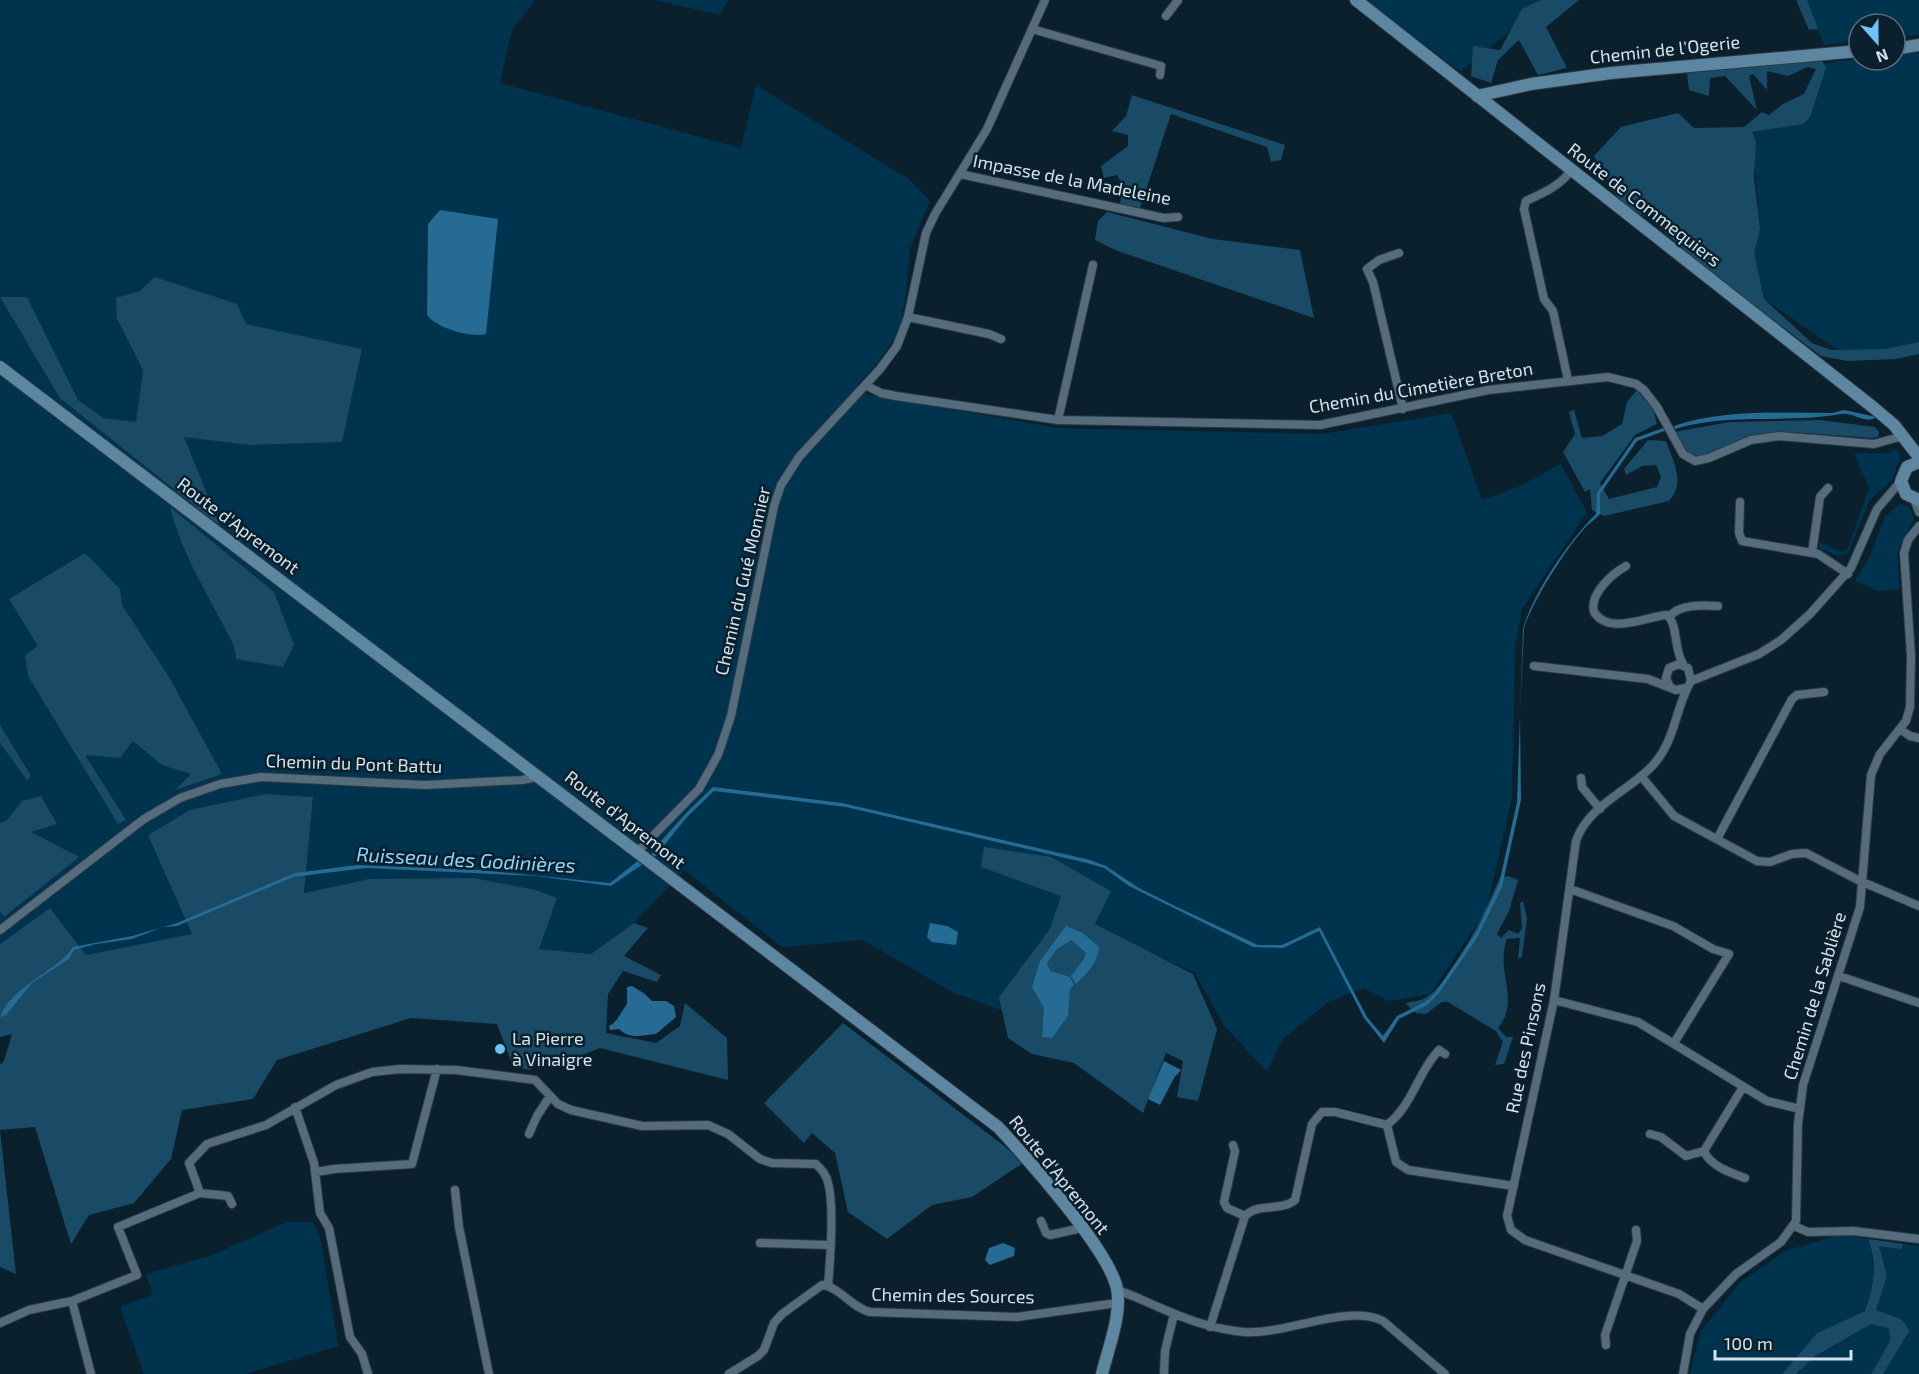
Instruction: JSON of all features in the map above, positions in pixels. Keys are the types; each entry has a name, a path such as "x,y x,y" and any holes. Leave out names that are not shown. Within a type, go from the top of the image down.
{"street":[{"name":"Chemin du Gué Monnier","path":"637,852 699,789 718,755 731,716 774,506 781,485 799,457 890,356 908,317 926,233 935,214 987,129 1045,0"},
{"path":"1166,16 1178,0"},
{"name":"Route de Commequiers","path":"1356,0 1874,408 1919,457"},
{"path":"1032,29 1161,66 1160,75"},
{"name":"Chemin de l'Ogerie","path":"1477,96 1531,84 1611,72 1847,52"},
{"path":"1568,380 1553,311 1544,299 1524,209 1526,201 1544,192 1571,170"},
{"name":"Impasse de la Madeleine","path":"960,174 1164,218 1178,217"},
{"path":"1399,253 1379,260 1368,269 1403,409"},
{"path":"1058,420 1093,265"},
{"path":"908,317 989,334 1001,339"},
{"name":"Route d'Apremont","path":"0,367 998,1127 1082,1228 1107,1265 1117,1297"},
{"name":"Chemin du Cimetière Breton","path":"865,385 881,393 896,396 1058,420 1320,425 1488,390 1608,377 1636,384 1652,399 1683,454 1695,461 1709,458 1751,440 1779,436 1874,444 1904,439"},
{"path":"1534,666 1648,679 1672,687 1689,685 1709,673 1746,660 1781,640 1848,574 1877,509 1913,464 1904,439"},
{"path":"1901,481 1913,497 1919,512"},
{"path":"1812,553 1820,497 1828,488"},
{"path":"1887,499 1913,497"},
{"path":"1740,502 1739,533 1742,540 1825,556 1848,574"},
{"name":"Chemin de la Sablière","path":"1794,1226 1798,1213 1800,1109 1807,1069 1857,921 1863,881 1871,775 1880,754 1909,714 1911,687 1904,553 1908,540 1919,526"},
{"path":"1626,566 1609,577 1594,599 1593,608 1597,616 1605,620 1631,624 1664,615 1670,617 1676,652 1672,666 1666,674 1648,679"},
{"path":"1670,617 1676,611 1690,607 1718,606"},
{"path":"1676,652 1686,667 1689,685"},
{"path":"1672,666 1709,673"},
{"path":"1666,674 1681,702"},
{"name":"Rue des Pinsons","path":"1689,685 1681,702 1672,738 1658,760 1600,809 1579,832 1554,1000 1507,1224 1516,1236 1679,1294 1703,1309"},
{"path":"1717,839 1792,699 1797,695 1824,692"},
{"path":"1900,729 1910,736 1919,738"},
{"name":"Chemin du Pont Battu","path":"0,930 144,819 180,798 220,784 261,777 295,777 425,785 522,780 532,778 536,774"},
{"path":"1641,776 1674,816 1763,863 1792,854 1806,853 1919,906"},
{"path":"1581,778 1582,787 1600,809"},
{"path":"1570,889 1673,926 1713,949 1729,954 1674,1043"},
{"path":"1839,976 1919,1003"},
{"path":"1554,1000 1638,1022 1767,1101 1800,1109"},
{"path":"1388,1125 1407,1104 1428,1062 1439,1050 1445,1054"},
{"path":"316,1172 334,1168 412,1164 437,1070"},
{"path":"200,1193 189,1163 207,1144 266,1125 336,1085 372,1072 437,1070 521,1077 535,1080 558,1104 571,1110 642,1126 708,1125 728,1134 760,1159 772,1163 816,1164 826,1176 831,1233 828,1286 817,1287 792,1305 774,1323 764,1350 729,1374"},
{"path":"1650,1134 1661,1137 1686,1156 1704,1151 1743,1087"},
{"path":"529,1134 550,1096"},
{"path":"296,1107 316,1172 320,1213 329,1228 350,1336 362,1354 368,1374"},
{"path":"1210,1327 1245,1216 1253,1210 1287,1205 1295,1200 1312,1124 1317,1115 1328,1111 1388,1125"},
{"path":"1388,1125 1396,1162 1408,1170 1514,1186"},
{"path":"1233,1145 1235,1151 1224,1202 1227,1208 1245,1216"},
{"path":"1704,1151 1708,1159 1731,1173 1745,1178"},
{"path":"455,1190 459,1227 489,1374"},
{"path":"0,1323 28,1310 72,1301 137,1275 118,1227 200,1193 228,1196 232,1204"},
{"path":"1041,1221 1046,1233 1050,1235 1082,1228"},
{"path":"1683,1374 1690,1334 1703,1309 1722,1286 1781,1242 1794,1226 1808,1232 1853,1231 1919,1239"},
{"path":"1606,1346 1605,1335 1637,1241 1636,1230"},
{"path":"760,1244 829,1245"},
{"name":"Chemin des Sources","path":"828,1286 857,1309 870,1312 1017,1317 1117,1297"},
{"path":"1102,1374 1117,1297 1210,1327 1247,1332 1275,1332 1363,1314 1383,1321 1445,1374"},
{"path":"72,1301 91,1374"},
{"path":"1164,1374 1164,1351 1174,1314"}],"shaded area":[{"path":"0,0 535,0 512,30 500,83 741,148 756,85 910,180 930,201 910,249 906,295 899,332 872,370 858,383 868,395 1058,428 1322,434 1451,413 1482,500 1518,487 1561,464 1587,512 1522,609 1515,648 1512,798 1486,911 1430,994 1389,1001 1363,988 1328,1002 1282,1040 1267,1072 1223,1024 1195,973 1070,915 1001,1010 954,993 863,940 782,947 684,870 634,923 591,954 538,949 557,898 364,880 304,893 313,797 266,794 193,934 86,955 50,908 0,944"},
{"path":"654,0 728,0 720,15"},
{"path":"1366,0 1548,0 1460,72"},
{"path":"1541,0 1579,0 1546,27 1567,68 1538,75 1519,40 1498,60 1491,83 1471,76 1473,46 1500,50 1522,9"},
{"path":"1796,0 1807,0 1818,29 1809,30"},
{"path":"1806,0 1919,0 1919,35 1907,36 1907,12 1847,12 1847,42 1824,45"},
{"path":"1919,53 1919,342 1884,349 1838,350 1764,299 1752,249 1760,228 1752,132 1811,112 1824,63 1847,60 1847,72 1907,72 1907,54"},
{"path":"1822,60 1826,68 1810,117 1803,124 1752,132 1756,142 1754,177 1760,229 1754,253 1764,299 1812,343 1831,350 1884,349 1919,342 1919,354 1896,359 1847,361 1821,356 1701,265 1650,219 1621,204 1594,156 1621,127 1678,113 1694,128 1744,127 1762,112 1769,115 1783,104 1804,94 1816,69 1808,67 1788,76 1767,71 1767,90 1753,74 1749,76 1757,110 1725,76 1710,78 1709,96 1689,90 1687,73"},
{"path":"1132,95 1285,145 1281,160 1271,162 1267,147 1171,114 1140,208 1120,204 1123,186 1117,175 1104,178 1101,166 1128,146 1128,135 1112,131 1126,116"},
{"path":"440,210 498,219 486,334 472,335 454,331 438,324 427,315 428,224"},
{"path":"1107,212 1213,239 1300,250 1314,318 1115,250 1095,240 1098,221"},
{"path":"155,277 237,304 246,324 362,349 342,442 250,445 184,437 220,526 60,398 0,297 27,297 78,400 103,418 136,422 143,370 117,319 116,298 140,291"},
{"path":"1637,390 1653,409 1657,424 1635,435 1600,483 1609,499 1657,487 1661,477 1656,465 1642,466 1626,475 1624,469 1648,440 1666,441 1675,464 1677,487 1669,501 1604,516 1592,510 1590,489 1585,492 1563,452 1575,434 1569,412 1574,410 1582,438 1602,436 1622,424 1627,402"},
{"path":"1844,410 1877,417 1868,420 1841,414 1820,417 1737,419 1675,429 1674,426 1732,414 1832,413"},
{"path":"1820,420 1875,427 1879,432 1878,437 1789,432 1753,435 1696,458 1687,454 1674,432 1730,422"},
{"path":"1666,427 1667,430 1637,441 1600,494 1600,514 1584,529 1568,550 1534,604 1524,628 1520,713 1523,629 1535,599 1563,553 1596,514 1597,493 1635,438"},
{"path":"1895,449 1901,456 1892,480 1869,501 1849,552 1837,555 1819,548 1819,543 1828,545 1840,553 1848,548 1869,488 1854,453 1890,453"},
{"path":"1899,504 1910,508 1914,519 1897,553 1900,589 1877,591 1855,581 1870,556 1885,517"},
{"path":"170,507 274,592 294,645 283,667 236,659 234,646 198,578 182,543"},
{"path":"85,553 120,589 122,605 169,677 222,774 175,790 191,774 162,765 133,741 120,758 85,755 126,820 118,824 28,676 25,655 38,646 9,599"},
{"path":"1520,715 1521,800 1502,887 1477,938 1439,993 1427,1005 1399,1019 1384,1043 1364,1018 1319,931 1283,948 1253,947 1129,886 1104,868 1087,863 846,807 714,791 686,818 655,857 652,855 653,850 713,787 842,803 1090,860 1106,866 1139,888 1258,945 1282,945 1320,927 1367,1017 1383,1036 1397,1016 1425,1002 1435,993 1477,931 1499,884 1517,802"},
{"path":"0,725 31,776 27,780 0,743"},
{"path":"266,794 313,797 304,893 369,879 473,878 536,890 557,898 539,949 591,954 634,923 648,928 624,956 661,975 657,982 623,971 608,994 606,1033 656,1043 680,1026 685,1003 727,1038 728,1080 600,1048 570,1060 542,1060 530,1070 513,1066 497,1024 411,1018 277,1060 253,1099 182,1110 171,1159 134,1203 89,1215 71,1244 35,1127 0,1130 0,1065 4,1061 12,1034 0,1037 0,944 50,908 86,955 192,934 148,835 190,810"},
{"path":"41,796 57,824 31,832 79,857 4,917 0,911 0,823 6,821 22,801"},
{"path":"984,847 1051,857 1111,891 1095,924 1193,974 1217,1029 1198,1101 1177,1097 1183,1061 1166,1053 1143,1113 1074,1063 1032,1054 1008,1038 999,997 1050,929 1061,896 981,867"},
{"path":"639,860 643,864 611,886 536,876 366,868 293,877 177,926 163,927 295,873 357,865 481,870 610,883"},
{"path":"1508,876 1518,880 1509,911 1497,934 1501,938 1509,930 1518,934 1522,928 1520,903 1523,901 1527,918 1522,957 1518,959 1520,938 1507,939 1504,951 1508,996 1504,1017 1498,1028 1506,1037 1513,1037 1504,1064 1495,1065 1503,1042 1496,1031 1448,1002 1442,1002 1426,1014 1416,1013 1405,1003 1423,999 1434,992 1445,979 1468,944 1500,877"},
{"path":"930,923 947,926 958,932 956,945 932,942 927,937"},
{"path":"1066,926 1083,933 1099,947 1097,958 1076,984 1071,976 1086,953 1071,940 1056,950 1047,963 1050,971 1070,977 1074,985 1070,989 1068,1016 1052,1038 1042,1037 1044,1008 1032,987 1040,961"},
{"path":"163,927 132,939 74,950 69,959 32,983 6,1015 0,1017 14,996 57,964 73,947 132,936"},
{"path":"632,986 652,1001 666,1001 674,1006 676,1017 656,1034 632,1036 619,1029 610,1030 609,1026 627,1004 627,987"},
{"path":"843,1023 1003,1145 1023,1163 972,1197 932,1205 887,1239 848,1212 835,1153 812,1133 804,1143 764,1103"},
{"path":"1164,1061 1181,1070 1174,1078 1160,1105 1148,1099"},
{"path":"0,1130 16,1274 0,1267"},
{"path":"287,1222 313,1222 321,1241 338,1346 246,1374 144,1374 120,1307 153,1294 146,1274 209,1256"},
{"path":"1839,1235 1919,1246 1919,1374 1883,1374 1910,1330 1901,1319 1876,1310 1887,1276 1878,1246 1871,1247 1875,1285 1865,1311 1817,1333 1782,1374 1690,1374 1700,1333 1739,1283 1785,1251"},
{"path":"1868,1239 1903,1244 1901,1249 1879,1246 1887,1276 1876,1310 1901,1319 1910,1330 1883,1374 1871,1374 1890,1341 1889,1328 1871,1324 1814,1357 1796,1374 1782,1374 1817,1333 1865,1311 1874,1275 1873,1257"},
{"path":"1003,1243 1015,1248 1014,1256 990,1265 985,1260 989,1248"},
{"path":"1871,1324 1889,1327 1890,1341 1871,1374 1796,1374 1814,1357"}],"place":[{"name":"La Pierre à Vinaigre","path":"500,1049"}],"water label":[{"name":"Ruisseau des Godinières","path":"466,860"}]}
